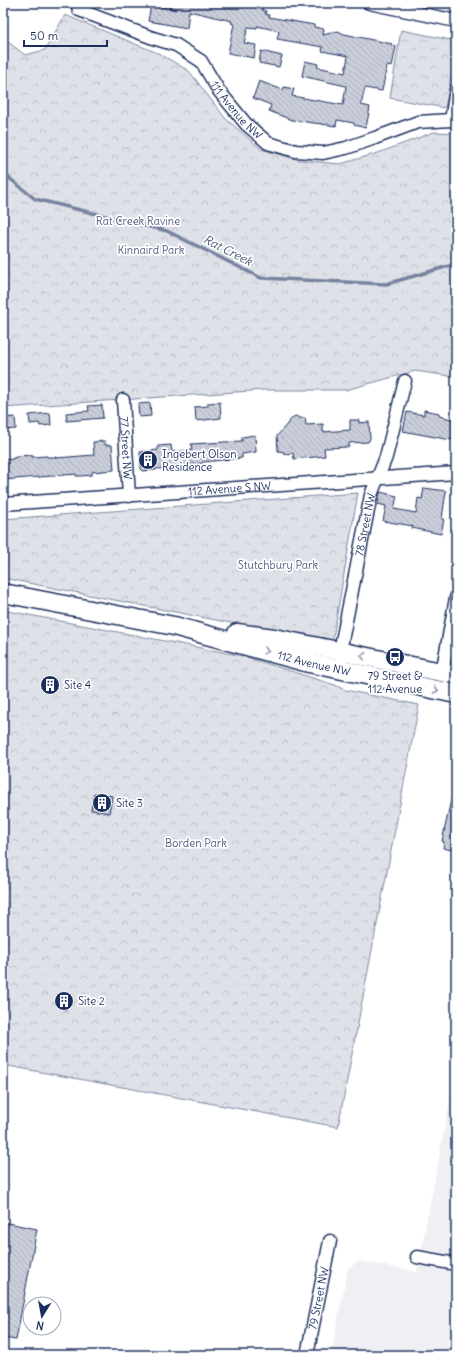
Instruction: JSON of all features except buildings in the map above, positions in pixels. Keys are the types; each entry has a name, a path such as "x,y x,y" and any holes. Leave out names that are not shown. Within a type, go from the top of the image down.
{"main road":[{"name":"112 Avenue NW","path":"3,593 174,626 309,663 456,694"},
{"name":"112 Avenue NW","path":"174,626 235,632 274,638 449,674"}],"street":[{"path":"369,3 456,21"},
{"name":"111 Avenue NW","path":"78,7 153,38 176,45 201,61 219,91 246,124 268,143 296,151 323,153 346,148 418,122 453,120"},
{"path":"453,120 456,90"},
{"name":"78 Street NW","path":"343,671 340,652 371,494 386,457 405,381"},
{"name":"77 Street NW","path":"123,400 129,496"},
{"name":"112 Avenue S NW","path":"3,504 456,473"},
{"path":"449,674 456,598"},
{"name":"79 Street NW","path":"307,1355 330,1241"},
{"path":"417,1257 456,1264"}],"shaded area":[{"path":"456,1068 456,1355 331,1355 348,1268 360,1261 417,1272"}],"green space":[{"path":"405,3 456,3 456,14"},
{"name":"Kinnaird Park","path":"65,15 160,54 189,71 226,119 261,149 299,160 340,164 378,153 434,132 456,133 456,377 415,371 346,390 265,390 3,408 3,38 25,55 45,50"},
{"path":"401,30 456,41 456,53 445,108 390,98"},
{"name":"Stutchbury Park","path":"358,493 332,643 3,578 3,519"},
{"name":"Borden Park","path":"3,610 243,656 335,685 345,690 419,705 338,1127 3,1065"}],"waterway":[{"name":"Rat Creek","path":"3,173 35,199 167,231 261,278 386,284 456,264"}],"place":[{"name":"Ingebert Olson Residence","path":"148,460"},
{"name":"79 Street & 112 Avenue","path":"395,657"},
{"name":"Site 4","path":"50,685"},
{"name":"Site 3","path":"102,803"},
{"name":"Site 2","path":"64,1001"}],"park label":[{"name":"Rat Creek Ravine","path":"138,221"}]}
